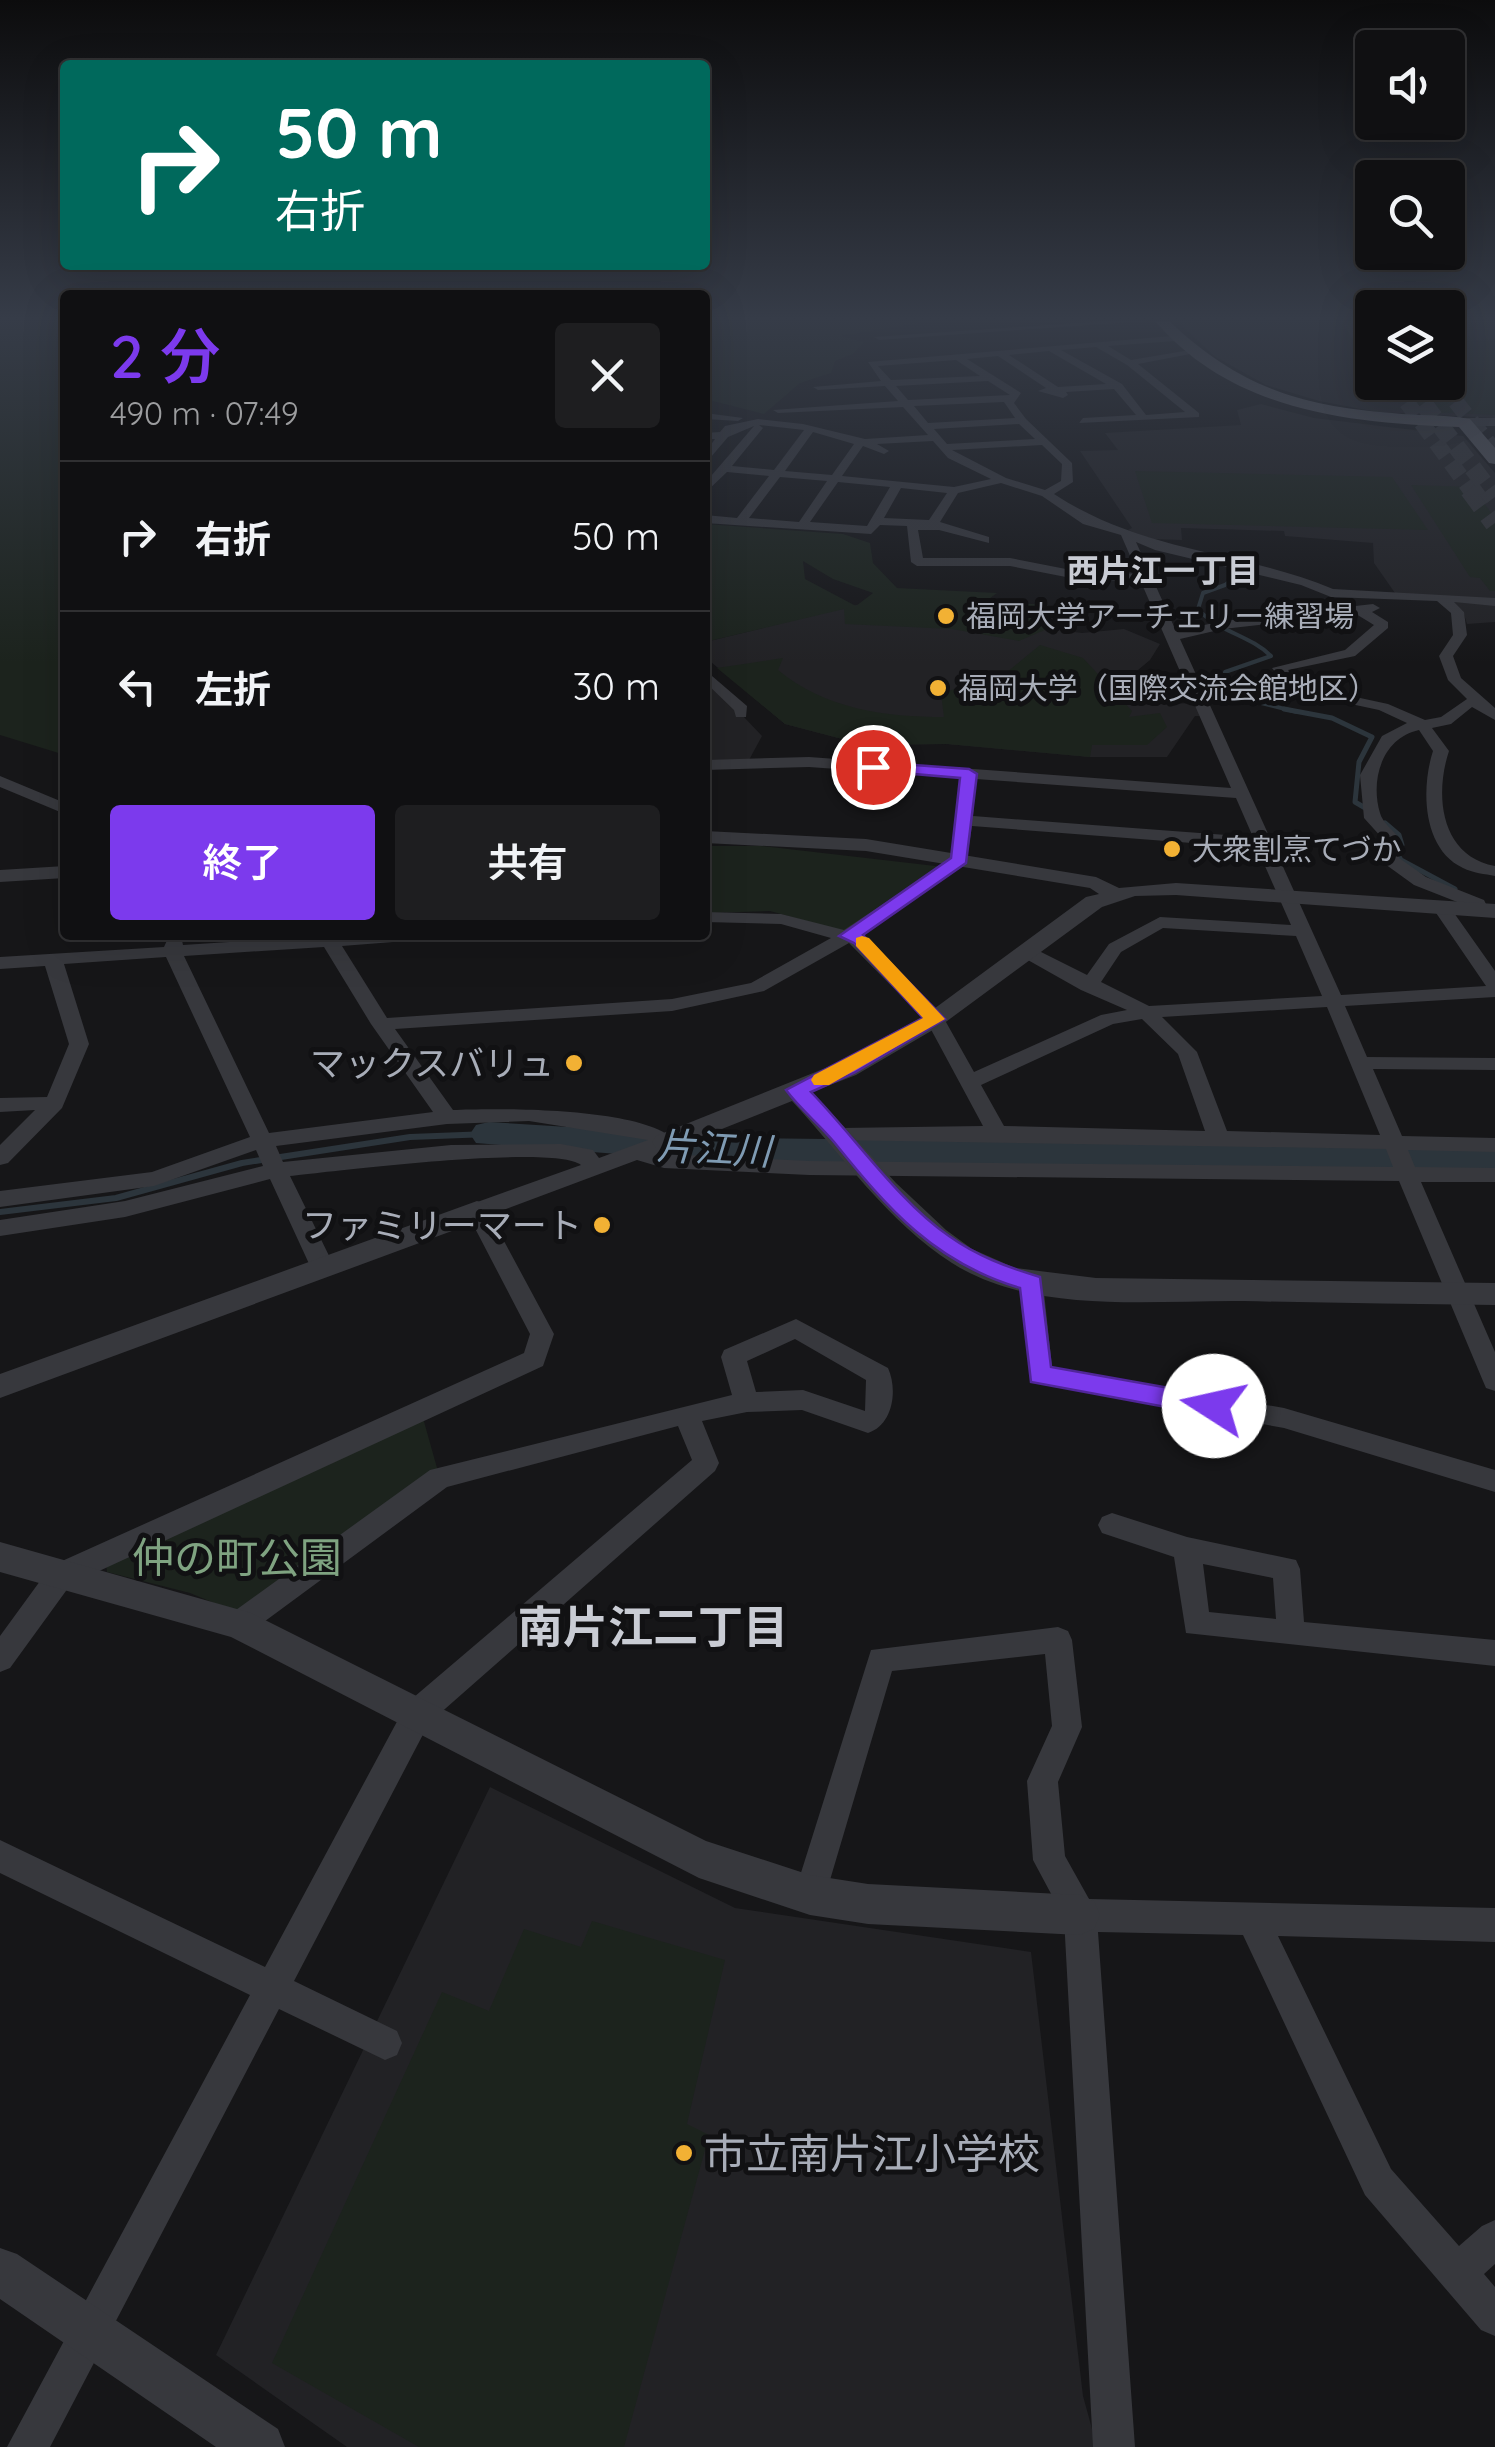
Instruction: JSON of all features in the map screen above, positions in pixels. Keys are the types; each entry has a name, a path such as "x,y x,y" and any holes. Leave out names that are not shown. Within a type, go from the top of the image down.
{"main road":[{"path":"1475,435 1495,459"}],"street":[{"path":"710,453 723,435"},
{"path":"710,437 726,435"},
{"path":"710,484 750,435"},
{"path":"741,522 806,435"},
{"path":"830,435 884,451"},
{"path":"802,526 863,442 945,435"},
{"path":"1036,435 1067,463 1067,482 1046,494"},
{"path":"935,437 1042,442"},
{"path":"935,437 952,456 1002,480 1046,494 1087,521 1159,547 1305,582 1331,594 1495,602"},
{"path":"845,464 862,466"},
{"path":"723,468 835,479 898,477 916,486 954,490 1002,480"},
{"path":"710,519 871,530 898,477"},
{"path":"936,525 954,490"},
{"path":"876,521 936,525 985,540"},
{"path":"936,525 912,527 917,562 1010,562 1070,574 1147,578"},
{"path":"1126,532 1334,999 1495,1381"},
{"path":"1174,636 1440,597 1458,612 1460,635 1446,656 1455,680 1495,716"},
{"path":"1359,610 1383,625 1350,653 1279,668 1295,688 1383,707 1422,724 1442,751 1433,770 1442,841 1465,863 1495,871"},
{"path":"710,679 742,709 741,714"},
{"path":"1480,702 1468,703 1446,721 1422,724 1387,739 1368,770 1372,812 1390,838 1389,855 1399,869 1488,910"},
{"path":"710,765 809,762 1244,794"},
{"path":"960,860 969,774"},
{"path":"0,781 60,807"},
{"path":"963,820 1264,842"},
{"path":"710,837 866,845 1096,883 1114,894"},
{"path":"380,1024 672,1005 757,987 848,936 960,860"},
{"path":"0,876 60,872"},
{"path":"0,1386 665,1142 847,1069 935,1019 1094,902 1114,894 1176,890 1488,910"},
{"path":"970,1082 1108,1018 1146,1012 1495,988 1441,907"},
{"path":"710,917 782,919 860,940 935,1019 997,1133"},
{"path":"1088,986 1115,948 1160,922 1302,931"},
{"path":"0,962 53,960 174,943 343,940"},
{"path":"330,941 380,1024 447,1118"},
{"path":"174,943 323,1268"},
{"path":"1025,951 1146,1012 1187,1052 1219,1139"},
{"path":"0,1158 55,1103 79,1044 53,960"},
{"path":"1359,1063 1495,1064"},
{"path":"797,1090 863,1166 938,1241 991,1271 1031,1283 1096,1288 1495,1294"},
{"path":"0,1105 55,1103"},
{"path":"0,1198 154,1179 262,1141 447,1118 529,1114 650,1132 665,1142"},
{"path":"840,1135 997,1133 1219,1139 1400,1160 1495,1176"},
{"path":"640,1150 648,1158 664,1161 809,1168 1400,1160 1495,1145"},
{"path":"0,1228 125,1209 275,1170 451,1152 561,1150 585,1155 594,1167"},
{"path":"0,1659 61,1575 534,1359 542,1334 477,1211"},
{"path":"1031,1283 1040,1375 1284,1418 1495,1481"},
{"path":"239,1624 439,1478 747,1402 803,1400 868,1423 877,1415 879,1375 796,1328 733,1357 747,1402"},
{"path":"28,2447 418,1713 706,1463 686,1414"},
{"path":"1112,1526 1187,1549 1286,1569 1292,1633"},
{"path":"1187,1549 1196,1624 1495,1653"},
{"path":"0,1557 239,1624 699,1858 810,1895 868,1904 1080,1916 1495,1925"},
{"path":"810,1895 881,1659 1058,1640 1067,1727 1042,1781 1049,1860 1080,1916 1114,2447"},
{"path":"0,1856 385,2043"},
{"path":"1252,1919 1378,2182 1495,2316"},
{"path":"1457,2273 1495,2240"},
{"path":"0,2271 260,2447"}],"shaded area":[{"path":"1107,435 1463,436 1495,473 1495,622 1467,624 1463,611 1444,596 1395,593 1374,563 1373,543 1285,536 1284,531 1181,528 1182,540 1151,539 1128,530 1132,528 1080,451 1118,450"},
{"name":"福岡大学（国際交流会館地区）","path":"984,601 1048,605 1048,629 1082,633 1124,629 1160,644 1150,660 1132,675 1140,700 1145,704 1202,703 1208,716 1195,716 1167,757 1090,757 947,744 865,745 785,724 710,661 710,641 861,604"},
{"path":"710,681 762,736 749,760 710,762"},
{"name":"市立南片江小学校","path":"490,1787 735,1908 1031,1952 1083,2396 1097,2447 347,2447 216,2355"}],"green space":[{"path":"0,435 60,435 60,753 0,735"},
{"path":"1135,471 1392,477 1428,530 1152,523"},
{"path":"1411,485 1472,487 1495,518 1495,591 1490,591 1480,578 1470,577"},
{"path":"710,524 843,534 870,543 873,563 897,588 997,593 986,601 1048,605 1047,629 1019,641 952,629 845,624 844,609 710,641","holes":["803,561 833,579 873,593 856,606 805,579"]},
{"path":"1040,645 1083,658 1132,711 1129,717 1160,713 1167,727 1147,745 1092,745 1090,757 947,744 865,745 785,724 717,668 783,658 778,670 815,694 836,702 878,712 944,717 941,693 973,684 1017,683 1006,673"},
{"path":"710,846 761,846 944,867 846,932 770,911 710,913"},
{"name":"仲の町公園","path":"423,1418 439,1475 243,1615 190,1593 107,1572 106,1563"},
{"path":"592,1921 725,1960 687,2124 709,2135 624,2447 419,2447 272,2363 442,1992 489,2011 524,1929 581,1947"}],"waterway":[{"path":"1244,570 1225,585 1203,593 1198,609 1271,656 1225,672 1225,677 1242,688 1245,699 1288,710"},
{"path":"1284,709 1288,710"},
{"path":"1288,710 1332,718 1372,737 1359,762 1355,802 1367,809"},
{"path":"1288,710 1297,712"},
{"path":"1385,823 1399,835 1402,845 1397,854 1401,860 1455,889"},
{"name":"片江川","path":"0,1212 116,1198 242,1163 410,1137 489,1134"},
{"name":"片江川","path":"489,1134 747,1151 1495,1160"}],"tunnel":[{"path":"1431,435 1472,492"},
{"path":"1448,435 1491,492"},
{"path":"1482,435 1495,451"},
{"path":"1470,489 1495,523"},
{"path":"1489,489 1495,497"}],"slow traffic":[{"path":"821,1080 935,1019 862,942"}],"place":[{"name":"福岡大学アーチェリー練習場","path":"946,616"},
{"name":"福岡大学（国際交流会館地区）","path":"938,688"},
{"name":"大衆割烹てづか","path":"1172,849"},
{"name":"マックスバリュ","path":"574,1063"},
{"name":"ファミリーマート","path":"602,1225"},
{"name":"市立南片江小学校","path":"684,2153"}],"district":[{"name":"西片江一丁目","path":"1163,570"},
{"name":"南片江二丁目","path":"653,1626"}],"route":[{"path":"873,767 969,774 960,860 848,936 860,940 935,1019 847,1069 797,1090 863,1166 938,1241 991,1271 1031,1283 1040,1375 1214,1406"}]}
